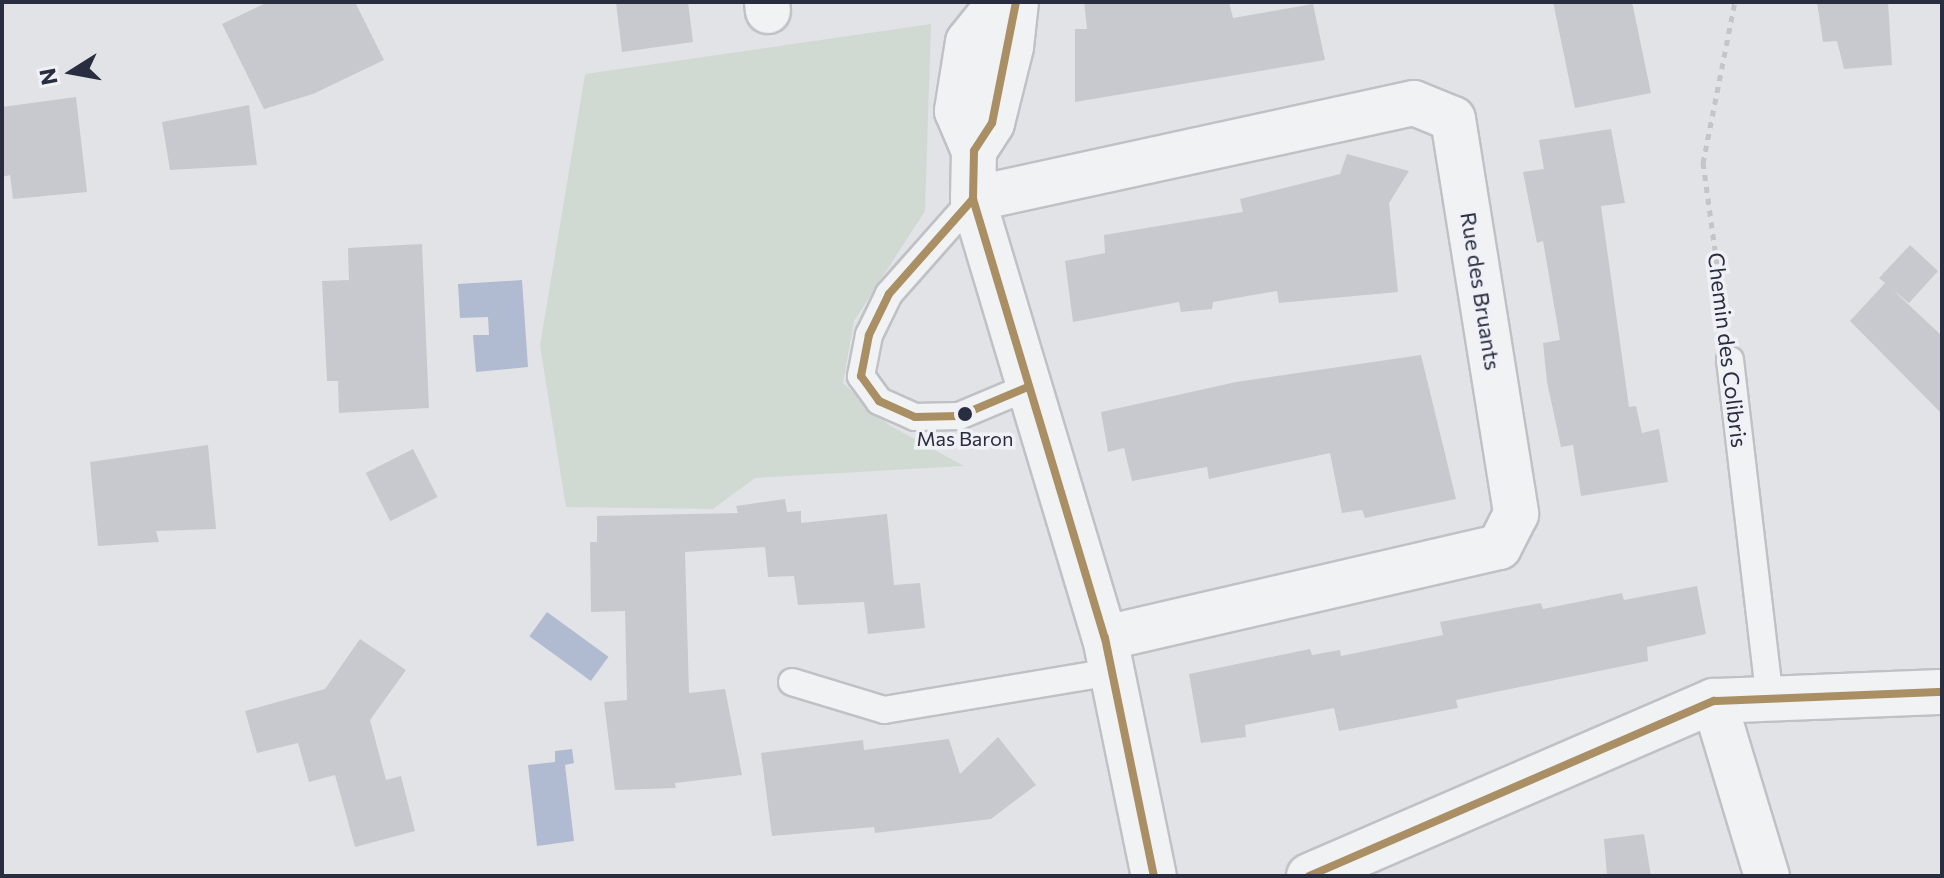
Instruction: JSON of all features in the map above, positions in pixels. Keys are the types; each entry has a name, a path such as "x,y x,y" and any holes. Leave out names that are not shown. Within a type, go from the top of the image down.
{"street":[{"path":"1000,2 968,42 957,111 974,151 973,199 1108,655 1154,876"},
{"path":"974,151 992,123 1011,47 1016,2"},
{"name":"Rue des Bruants","path":"973,199 1414,103 1453,119 1516,514 1499,547 1108,655"},
{"path":"1309,876 1714,701 1942,692"},
{"path":"1714,701 1767,876"}],"lane":[{"path":"973,199 889,294 869,335 861,376 879,401 915,417 959,416 1028,387"},
{"name":"Chemin des Colibris","path":"1730,360 1770,700"},
{"path":"792,682 884,710 1108,655"}],"path":[{"name":"Chemin des Colibris","path":"1730,360 1703,163 1735,2"}],"shaded area":[{"path":"931,24 925,211 854,321 843,383 889,425 964,466 755,478 713,509 566,507 540,346 585,74"}],"water":[{"path":"522,280 528,367 476,372 473,335 489,335 488,317 460,318 458,284"},
{"path":"547,612 608,657 591,681 529,636"},
{"path":"572,749 574,763 565,765 574,841 537,846 528,765 555,762 555,751"}],"building":[{"path":"268,2 355,2 384,60 313,94 264,109 222,24"},
{"path":"616,2 688,2 693,42 622,52"},
{"path":"1084,2 1229,2 1233,18 1313,4 1325,60 1075,102 1075,29 1087,29"},
{"path":"1553,2 1632,2 1651,93 1575,108"},
{"path":"1817,2 1888,2 1892,65 1844,69 1837,41 1823,42"},
{"path":"76,97 87,192 13,199 10,175 2,177 2,107"},
{"path":"249,105 257,165 170,170 162,122"},
{"path":"1611,129 1625,203 1601,206 1629,407 1636,406 1642,433 1659,429 1668,482 1581,496 1573,445 1561,447 1547,382 1543,343 1560,340 1543,241 1537,243 1523,172 1544,169 1539,140"},
{"path":"1347,154 1409,171 1389,203 1398,292 1279,303 1277,291 1213,302 1212,309 1181,312 1179,302 1073,322 1065,261 1105,253 1104,235 1243,212 1240,199 1340,174"},
{"path":"422,244 429,408 339,413 338,381 327,381 322,281 349,280 348,248"},
{"path":"1910,245 1938,271 1909,303 1893,290 1942,336 1942,414 1850,321 1885,283 1879,278"},
{"path":"1421,355 1456,499 1365,518 1362,510 1342,513 1330,453 1209,479 1207,467 1132,481 1124,448 1108,452 1101,412 1236,382"},
{"path":"208,445 216,529 156,531 159,542 98,546 90,462"},
{"path":"413,449 438,497 390,521 366,473"},
{"path":"785,499 787,512 801,511 801,523 887,514 894,585 920,583 925,628 868,634 864,602 798,605 794,576 768,577 765,547 685,552 689,693 725,689 742,775 675,783 676,788 615,790 604,702 627,700 625,611 591,612 590,542 597,542 597,516 738,513 736,506"},
{"path":"1697,586 1706,634 1647,647 1648,661 1456,700 1458,708 1339,731 1334,708 1245,725 1246,737 1201,743 1189,674 1310,649 1312,655 1340,650 1341,656 1443,635 1440,622 1541,603 1543,609 1622,593 1624,600"},
{"path":"360,639 406,670 370,720 386,780 401,776 415,831 355,847 335,775 309,782 298,743 257,753 245,711 325,689"},
{"path":"998,737 1036,785 991,819 875,833 874,827 772,836 761,753 863,740 864,750 949,739 960,774"},
{"path":"1644,834 1651,876 1607,876 1604,839"}],"transit line":[{"path":"1016,2 992,123 974,151 973,199 1105,638 1154,876"},
{"path":"973,199 889,294 869,335 861,376 879,401 915,417 959,416 1028,387"},
{"path":"1309,876 1714,701 1942,692"}],"place":[{"name":"Mas Baron","path":"965,414"}]}
